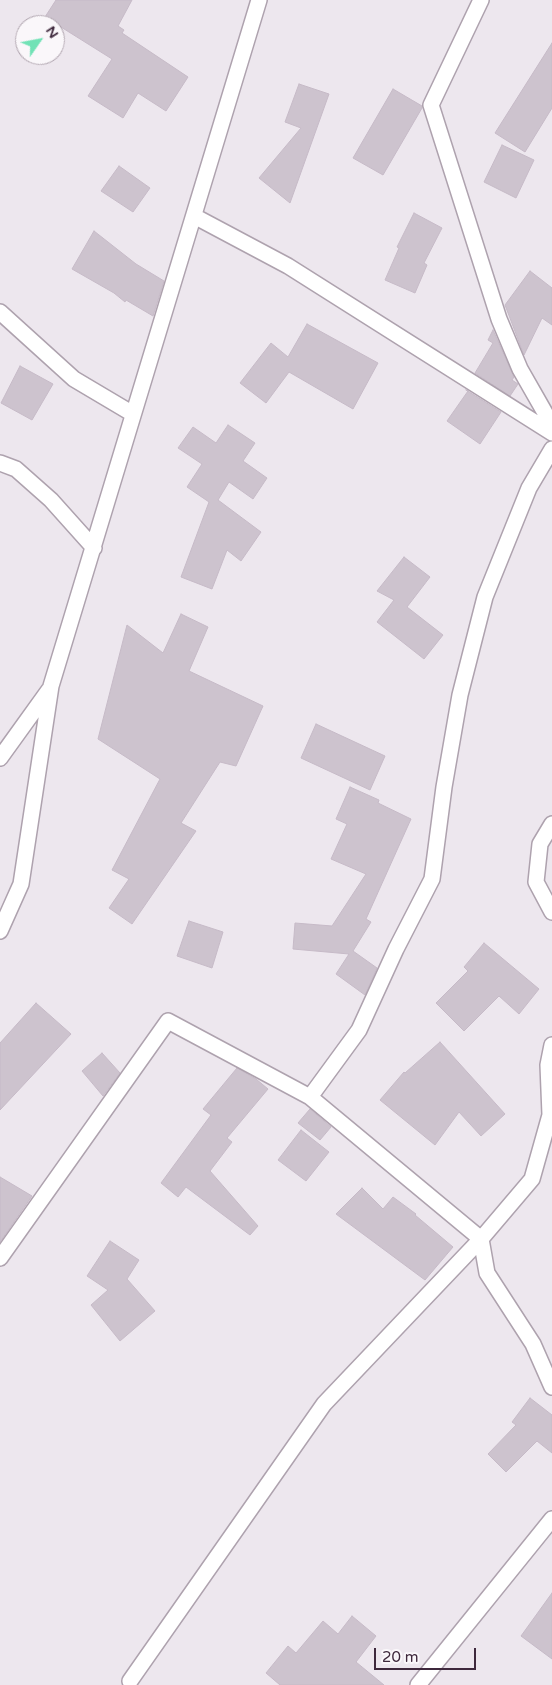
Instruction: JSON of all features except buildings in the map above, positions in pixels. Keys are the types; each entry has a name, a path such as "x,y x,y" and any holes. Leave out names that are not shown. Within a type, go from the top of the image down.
{"street":[{"path":"0,932 21,884 51,686 259,0"},
{"path":"481,0 432,104 499,318 520,369 552,426"},
{"path":"194,216 288,266 552,433"},
{"path":"0,312 74,379 134,414"},
{"path":"310,1097 359,1030 396,949 432,879 444,787 460,695 485,597 529,488 552,449"},
{"path":"0,463 16,469 51,500 94,548"},
{"path":"0,758 51,686"},
{"path":"552,824 540,844 536,882 552,912"},
{"path":"0,1258 168,1021 310,1097 480,1239 487,1273 533,1344 552,1387"},
{"path":"130,1681 324,1404 480,1239 532,1179 550,1115 548,1065 552,1045"},
{"path":"418,1685 552,1518"}]}
